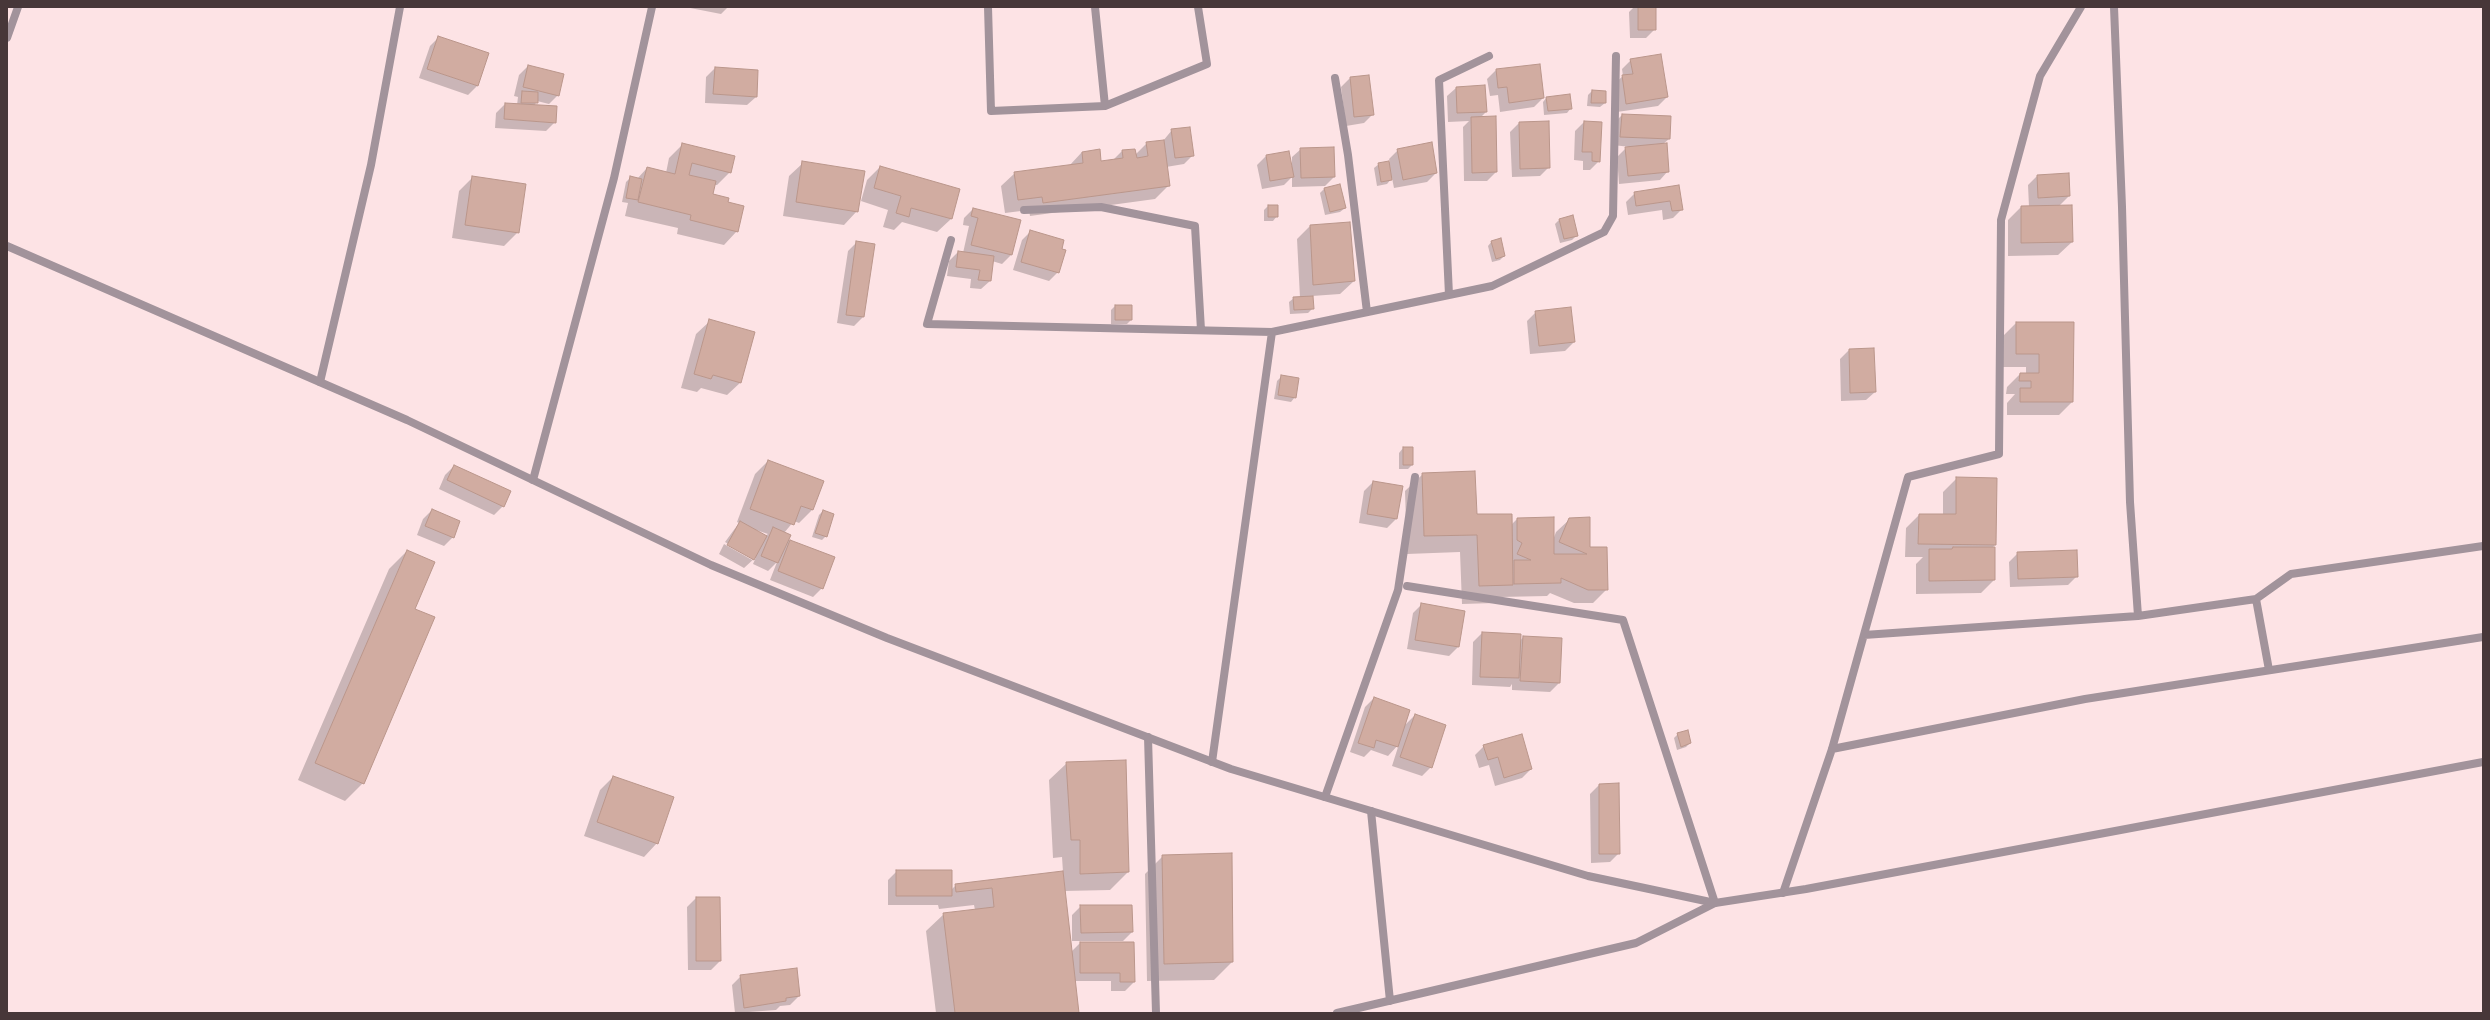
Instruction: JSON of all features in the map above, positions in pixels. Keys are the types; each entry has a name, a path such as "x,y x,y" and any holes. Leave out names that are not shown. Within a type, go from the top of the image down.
{"street":[{"path":"7,38 18,7"},
{"path":"320,382 371,165 400,7"},
{"path":"533,480 614,178 652,7"},
{"path":"988,7 991,111 1105,106 1207,64 1198,7"},
{"path":"1095,7 1105,106"},
{"path":"1783,893 1832,749 1908,477 1999,454 2001,220 2040,76 2081,7"},
{"path":"2114,7 2122,207 2130,502 2138,616"},
{"path":"1449,295 1439,80 1489,56"},
{"path":"951,240 927,324 1272,332 1492,286 1604,232 1613,216 1616,56"},
{"path":"1335,78 1348,155 1367,312"},
{"path":"1024,210 1101,207 1195,226 1201,330"},
{"path":"7,246 407,420 719,568 887,638 1212,762 1588,876 1715,903"},
{"path":"1212,762 1272,332"},
{"path":"1325,797 1398,590 1415,477"},
{"path":"1864,635 2138,616 2256,599 2291,574 2483,546"},
{"path":"1407,586 1623,620 1715,903"},
{"path":"2256,599 2269,670"},
{"path":"1832,749 2085,699 2483,637"},
{"path":"1148,737 1156,1013"},
{"path":"1337,1013 1636,943 1715,903 1783,893 2483,762"},
{"path":"1371,811 1390,1001"}],"building":[{"path":"1638,7 1656,7 1656,30 1638,30"},
{"path":"438,36 489,53 478,86 427,69"},
{"path":"1661,54 1668,97 1626,104 1622,75 1633,74 1630,59"},
{"path":"1540,64 1544,98 1509,103 1507,87 1498,88 1496,69"},
{"path":"528,65 564,74 559,96 523,87"},
{"path":"715,67 758,70 757,97 713,94"},
{"path":"1369,75 1374,115 1354,117 1350,77"},
{"path":"1485,85 1487,112 1457,113 1456,87"},
{"path":"1592,90 1606,91 1606,103 1591,103"},
{"path":"522,91 538,92 538,103 521,103"},
{"path":"1570,94 1572,109 1548,111 1546,97"},
{"path":"505,103 557,106 556,123 504,119"},
{"path":"1622,114 1671,116 1670,139 1620,137"},
{"path":"1496,116 1497,172 1472,173 1471,117"},
{"path":"1549,121 1550,168 1520,169 1519,122"},
{"path":"1584,121 1602,122 1600,162 1592,161 1592,152 1582,152"},
{"path":"1190,127 1194,156 1175,158 1171,129"},
{"path":"1164,140 1170,186 1043,203 1042,197 1018,200 1014,172 1083,163 1082,152 1100,149 1101,161 1123,158 1122,150 1135,149 1137,158 1148,156 1146,142"},
{"path":"1432,142 1437,173 1403,180 1397,149"},
{"path":"682,143 735,156 731,173 692,163 689,175 716,181 713,194 729,198 728,202 744,206 738,232 690,220 691,215 638,202 647,167 675,174"},
{"path":"1667,143 1669,172 1628,176 1625,147"},
{"path":"1334,147 1335,177 1301,178 1300,148"},
{"path":"1289,151 1294,177 1270,181 1266,155"},
{"path":"802,161 865,171 858,212 796,202"},
{"path":"1389,161 1392,180 1381,182 1378,163"},
{"path":"880,166 960,189 952,219 911,208 909,217 896,213 901,196 874,188"},
{"path":"2069,173 2070,196 2038,198 2037,175"},
{"path":"472,176 526,184 519,233 465,225"},
{"path":"630,176 642,179 638,200 626,198"},
{"path":"1340,184 1346,208 1330,212 1324,188"},
{"path":"1679,185 1683,210 1672,211 1670,201 1636,206 1634,192"},
{"path":"1268,205 1278,205 1278,217 1268,217"},
{"path":"2072,205 2073,242 2021,243 2021,206"},
{"path":"973,208 1021,220 1012,255 971,245 978,218 971,216"},
{"path":"1573,215 1578,236 1564,239 1559,219"},
{"path":"1350,222 1355,281 1313,285 1310,225"},
{"path":"1030,230 1064,240 1062,249 1066,250 1059,273 1021,262"},
{"path":"1501,238 1505,256 1496,259 1491,241"},
{"path":"856,241 875,244 864,317 846,315"},
{"path":"958,251 994,256 991,281 978,280 980,270 956,267"},
{"path":"1313,296 1314,309 1294,310 1293,297"},
{"path":"1115,305 1132,305 1132,320 1115,320"},
{"path":"1571,307 1575,342 1539,346 1535,311"},
{"path":"709,319 755,332 741,383 713,375 711,379 694,374"},
{"path":"2016,322 2074,322 2073,402 2020,402 2020,388 2031,388 2031,381 2019,381 2020,373 2039,373 2039,354 2016,354"},
{"path":"1874,348 1876,392 1850,393 1849,349"},
{"path":"1281,375 1299,378 1296,398 1278,395"},
{"path":"1403,447 1413,447 1413,465 1403,465"},
{"path":"768,460 824,481 813,510 801,506 794,525 750,509"},
{"path":"454,465 511,491 504,507 447,480"},
{"path":"1475,471 1477,514 1512,514 1513,585 1479,586 1477,535 1424,536 1422,473"},
{"path":"1956,477 1997,478 1996,545 1918,544 1919,514 1956,514"},
{"path":"1373,481 1403,486 1397,519 1367,514"},
{"path":"432,509 460,521 454,538 425,526"},
{"path":"823,510 834,514 827,537 815,533"},
{"path":"1554,517 1554,554 1587,554 1559,542 1569,518 1590,517 1590,547 1607,547 1608,590 1588,590 1561,578 1561,583 1514,584 1514,560 1531,560 1517,554 1522,543 1517,540 1517,518"},
{"path":"740,521 767,536 754,560 727,545"},
{"path":"773,527 791,535 778,563 761,556"},
{"path":"790,540 835,557 823,589 778,571"},
{"path":"1953,547 1995,547 1995,580 1929,581 1929,549 1952,549"},
{"path":"407,550 435,562 415,609 435,617 364,784 315,763"},
{"path":"2077,550 2078,577 2018,579 2017,552"},
{"path":"1421,603 1465,611 1459,647 1415,640"},
{"path":"1482,632 1521,634 1519,678 1480,677"},
{"path":"1523,636 1562,638 1560,683 1520,681"},
{"path":"1374,697 1410,710 1398,747 1376,740 1374,748 1358,743"},
{"path":"1415,714 1446,725 1432,768 1400,757"},
{"path":"1688,730 1691,743 1681,747 1677,733"},
{"path":"1522,734 1532,769 1504,778 1498,757 1488,760 1483,745"},
{"path":"1126,760 1129,872 1080,874 1080,840 1071,840 1066,762"},
{"path":"613,776 674,797 658,844 597,822"},
{"path":"1619,783 1620,854 1599,854 1599,784"},
{"path":"1232,853 1233,962 1164,964 1162,855"},
{"path":"896,870 952,870 952,896 896,896"},
{"path":"1063,871 1079,1013 955,1013 943,913 994,907 992,888 956,892 955,884"},
{"path":"696,897 720,897 721,961 696,961"},
{"path":"1080,905 1132,905 1133,932 1081,933"},
{"path":"1080,942 1134,942 1135,982 1120,982 1120,973 1080,973"},
{"path":"797,968 800,996 786,998 786,1001 744,1008 740,975"}]}
